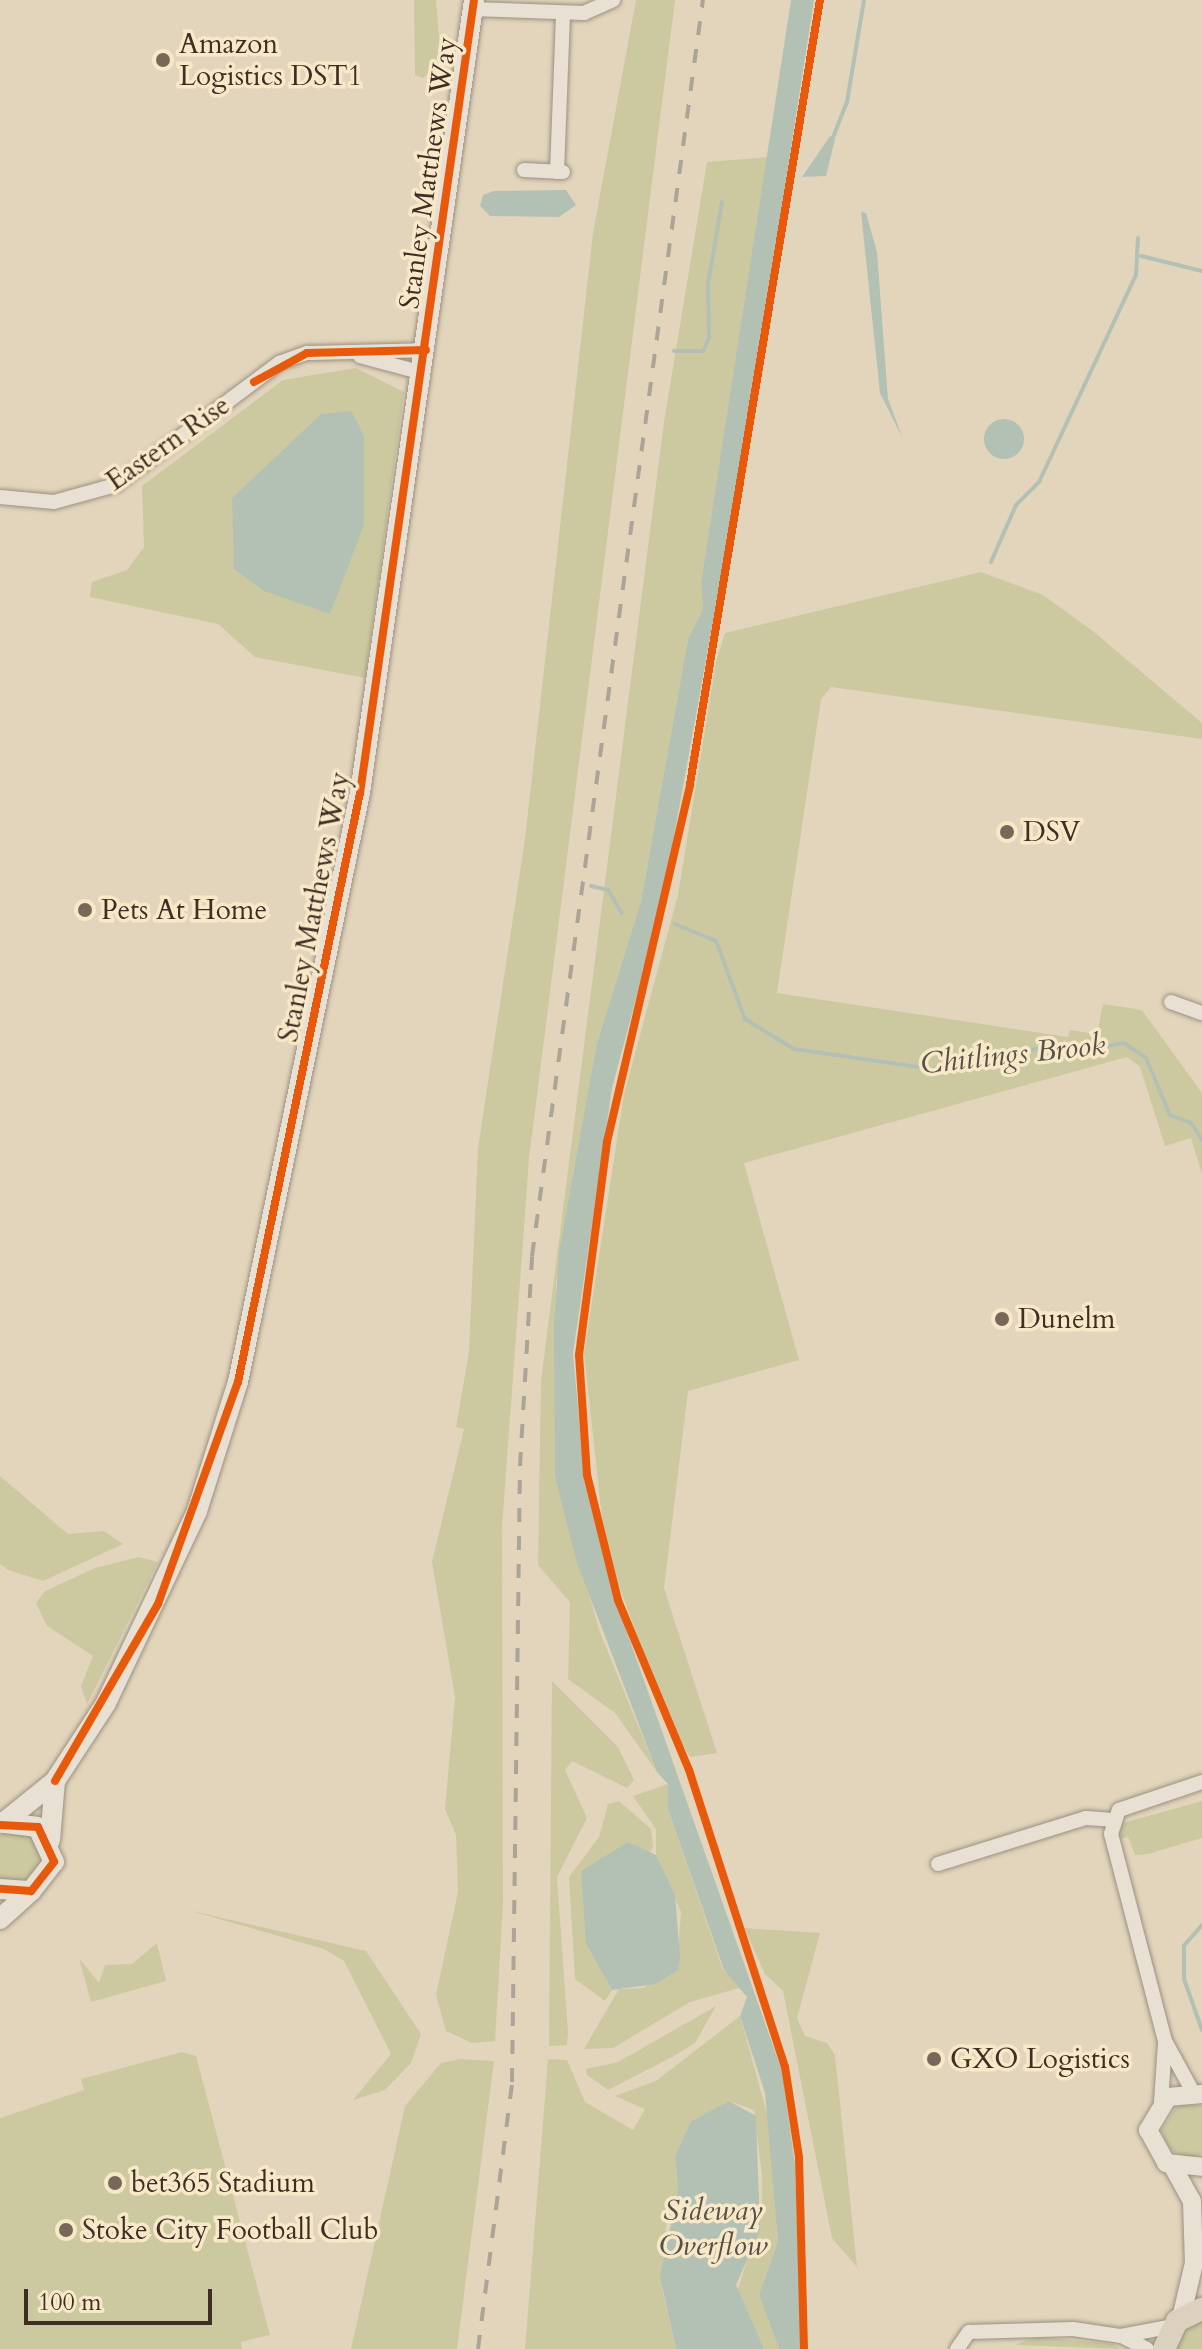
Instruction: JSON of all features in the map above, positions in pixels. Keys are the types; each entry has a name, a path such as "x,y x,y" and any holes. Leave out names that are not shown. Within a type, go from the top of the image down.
{"main road":[{"name":"Stanley Matthews Way","path":"2,1824 55,1781 158,1604 238,1382 360,793 474,4"},
{"name":"Stanley Matthews Way","path":"31,1891 52,1869 50,1840 55,1781"},
{"path":"2,1824 29,1822 50,1840"},
{"path":"0,1889 31,1891"},
{"path":"0,1919 31,1891"},
{"path":"1164,2349 1177,2322 1202,2309"}],"street":[{"path":"474,4 563,14 602,9 613,0"},
{"path":"524,170 560,172 563,14"},
{"name":"Eastern Rise","path":"325,350 423,373"},
{"name":"Eastern Rise","path":"0,497 54,502 116,485 279,363 325,350 426,350"},
{"path":"1171,1002 1202,1013"},
{"path":"938,1864 1086,1818 1113,1820 1133,1803 1202,1782"},
{"path":"1113,1820 1115,1848 1165,2041 1197,2093 1161,2102"},
{"path":"1121,2336 1177,2322 1194,2263 1192,2201 1173,2167 1149,2138 1161,2102 1165,2041"},
{"path":"1173,2167 1202,2167"},
{"path":"957,2349 969,2332 1073,2329 1121,2336 1147,2349"}],"shaded area":[{"path":"414,0 436,0 441,62 423,78 415,75"},
{"path":"636,0 675,0 529,1159 502,1527 503,1904 495,2041 472,2043 446,2031 436,1995 458,1892 456,1835 445,1809 455,1697 432,1562 464,1429 456,1427 469,1352 478,1148 525,839 593,233"},
{"path":"769,157 701,583 703,609 688,639 641,901 597,1043 556,1284 555,1477 600,1632 657,1772 615,1713 568,1679 570,1602 538,1565 541,1381 664,422 707,162"},
{"path":"356,368 404,392 365,678 255,657 218,624 90,597 92,582 127,570 144,547 142,486 283,380"},
{"path":"981,572 1043,595 1094,632 1202,723 1202,739 831,687 821,699 777,993 1068,1037 1070,1030 1097,1034 1103,1004 1142,1010 1202,1093 1202,1174 1191,1138 1165,1146 1140,1067 1127,1057 744,1163 799,1360 688,1391 664,1588 717,1753 690,1757 669,1723 618,1583 602,1518 584,1353 624,1094 678,895 716,662 725,633"},
{"path":"0,1476 68,1534 104,1531 123,1544 43,1581 8,1570 0,1564"},
{"path":"139,1557 158,1562 87,1704 81,1686 93,1656 47,1626 36,1603 45,1591 95,1568"},
{"path":"552,1681 618,1747 634,1780 627,1788 572,1761 565,1770 587,1818 557,1877 568,2033 567,2045 549,2046"},
{"path":"668,1784 668,1809 723,1970 743,1987 690,2002 613,2048 584,2049 619,1989 644,1988 678,1951 681,1912 656,1855 656,1829 633,1796"},
{"path":"619,1801 651,1829 653,1847 648,1855 634,1851 586,1944 612,1990 605,2001 575,1979 569,1877 599,1837 608,1804"},
{"path":"1202,1801 1202,1838 1148,1854 1135,1855 1128,1837 1120,1839 1112,1826"},
{"path":"11,1830 31,1833 46,1860 36,1880 0,1882 0,1835"},
{"path":"188,1910 366,1951 421,2034 411,2063 385,2090 353,2100 391,2054 344,1961 324,1949"},
{"path":"744,1928 820,1933 797,2018 805,2036 827,2043 835,2055 857,2267 832,2238 783,1991 765,1974"},
{"path":"157,1943 166,1981 91,2002 79,1958 99,1983 105,1965 132,1964"},
{"path":"716,2006 695,2043 676,2055 608,2090 587,2075 586,2069 618,2062"},
{"path":"740,2016 771,2128 778,2241 759,2295 779,2349 764,2349 737,2292 762,2213 762,2176 754,2110 729,2101 691,2121 675,2156 678,2190 666,2226 662,2288 676,2349 525,2349 548,2059 567,2060 585,2102 633,2130 645,2109 615,2096 656,2081"},
{"name":"bet365 Stadium","path":"182,2052 196,2056 270,2335 241,2342 242,2349 0,2349 0,2118 84,2090 81,2079"},
{"path":"460,2059 494,2061 457,2349 351,2349 405,2106 441,2063"},
{"path":"1179,2103 1202,2106 1202,2154 1190,2158 1171,2151 1161,2131"},
{"path":"1202,2318 1202,2349 1173,2349 1183,2327"},
{"path":"1036,2337 1112,2344 1120,2349 1015,2345"}],"water":[{"path":"791,0 814,0 743,457 662,902 612,1088 573,1353 584,1474 611,1587 782,2071 795,2165 801,2349 779,2349 759,2295 778,2241 765,2093 740,2016 747,1997 724,1970 668,1809 668,1784 657,1772 577,1563 555,1477 554,1324 559,1253 597,1043 641,901 688,639 703,609 701,583"},
{"path":"830,136 835,139 826,176 802,177"},
{"path":"566,190 576,205 559,217 490,216 480,206 483,195 494,191"},
{"path":"861,212 866,213 877,252 888,399 903,439 880,393"},
{"path":"351,411 364,436 364,525 330,614 264,591 234,569 232,498 321,414"},
{"path":"1004,419 1018,425 1024,439 1018,453 1004,459 990,453 984,439 990,425"},
{"path":"628,1842 656,1855 675,1895 680,1957 678,1970 656,1984 612,1990 586,1944 581,1871"},
{"name":"Sideway Overflow","path":"729,2101 756,2116 760,2230 736,2285 764,2349 676,2349 660,2277 678,2190 675,2156 691,2121"}],"waterway":[{"path":"832,140 847,102 864,0"},
{"path":"674,351 703,351 709,338 708,284 722,202"},
{"path":"991,562 1016,505 1039,482 1136,275 1138,238"},
{"path":"1141,256 1202,271"},
{"path":"591,886 608,890 622,913"},
{"name":"Chitlings Brook","path":"675,924 716,941 745,1019 794,1049 933,1069 1041,1048 1072,1052 1124,1043 1146,1058 1170,1115 1191,1123 1202,1140"},
{"name":"Chitlings Brook","path":"1202,1925 1184,1946 1184,1979 1202,2030"}],"railway":[{"path":"478,2349 512,2082 520,1466 532,1256 703,0"}],"cycle path":[{"path":"55,1781 158,1604 238,1382 360,793 474,0"},
{"path":"804,2349 799,2157 785,2067 689,1770 618,1600 587,1475 579,1355 607,1142 690,784 820,0"},
{"path":"254,382 307,353 426,350"},
{"path":"0,1825 38,1827 54,1862 31,1891 0,1889"}],"place":[{"name":"Amazon Logistics DST1","path":"163,60"},
{"name":"DSV","path":"1007,832"},
{"name":"Pets At Home","path":"85,910"},
{"name":"Dunelm","path":"1002,1319"},
{"name":"GXO Logistics","path":"934,2059"},
{"name":"bet365 Stadium","path":"115,2183"},
{"name":"Stoke City Football Club","path":"66,2230"}]}
